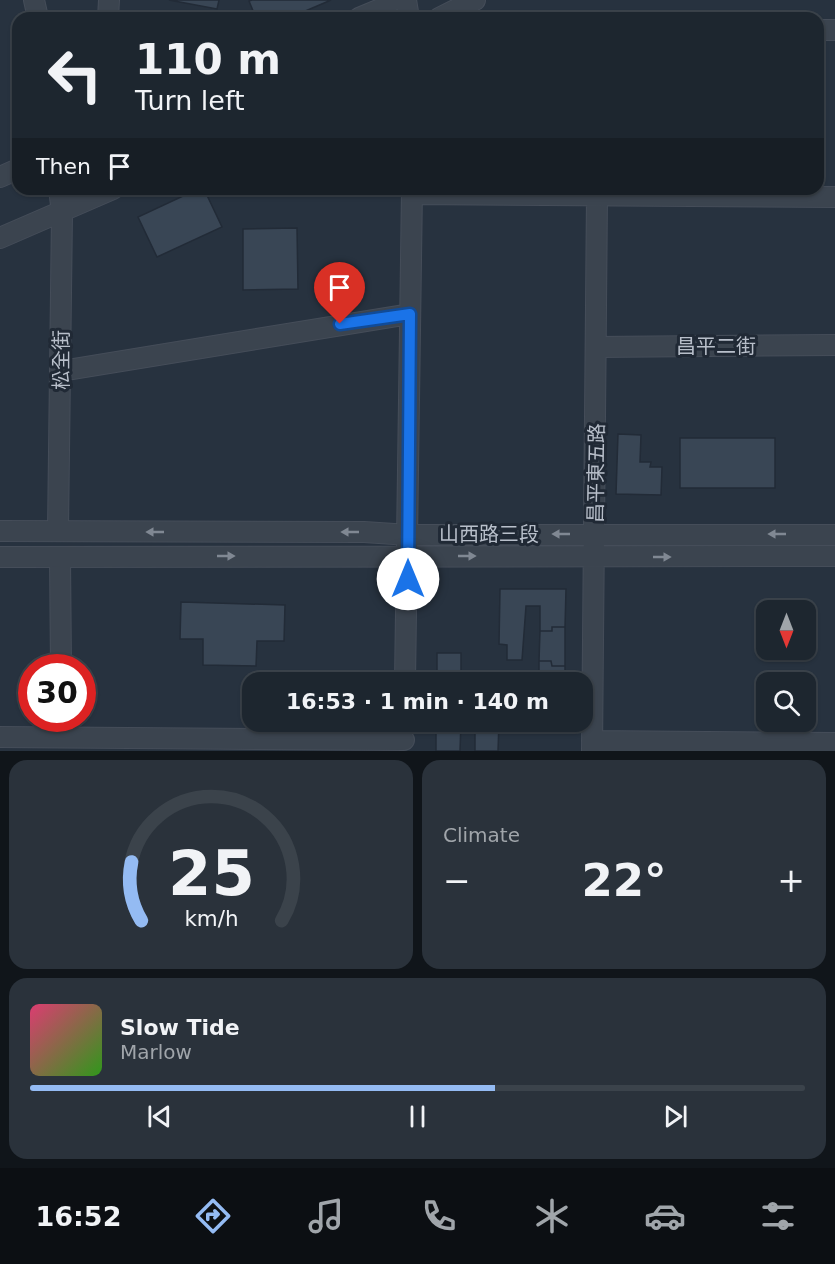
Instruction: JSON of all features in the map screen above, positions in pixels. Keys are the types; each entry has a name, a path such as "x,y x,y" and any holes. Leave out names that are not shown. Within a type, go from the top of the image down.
{"street":[{"path":"373,12 385,7 392,0"},
{"path":"451,12 475,0"},
{"name":"松全街","path":"58,531 62,213 60,195"},
{"path":"0,238 100,195"},
{"path":"405,672 409,535 412,195"},
{"path":"597,195 835,197"},
{"name":"昌平東五路","path":"592,746 597,195"},
{"path":"61,371 410,314"},
{"name":"昌平二街","path":"597,347 835,345"},
{"name":"山西路三段","path":"0,531 364,532 409,535 835,534"},
{"name":"山西路三段","path":"0,557 835,556"},
{"path":"60,557 61,654"},
{"path":"0,737 404,738"},
{"path":"592,746 835,743"}],"building":[{"path":"169,0 219,0 217,9"},
{"path":"331,0 303,12 254,12 249,1"},
{"path":"185,195 207,195 222,227 157,257 138,217"},
{"path":"297,228 298,289 243,290 243,229"},
{"path":"618,434 641,435 640,462 651,462 650,467 662,467 661,495 616,494"},
{"path":"680,438 775,438 775,488 680,488"},
{"path":"500,589 566,589 565,627 552,627 552,631 540,631 540,606 526,606 522,660 507,660 507,645 499,644"},
{"path":"181,602 285,605 284,641 257,641 256,666 203,665 203,639 180,639"},
{"path":"552,627 565,627 565,666 552,666 551,661 539,661 540,631 552,631"},
{"path":"437,653 461,653 461,672 437,672"},
{"path":"539,661 551,661 552,666 565,666 565,672 539,672"},
{"path":"436,732 461,732 460,751 436,751"},
{"path":"475,732 499,732 498,751 475,751"}],"route":[{"path":"340,324 410,314 408,579"}]}
